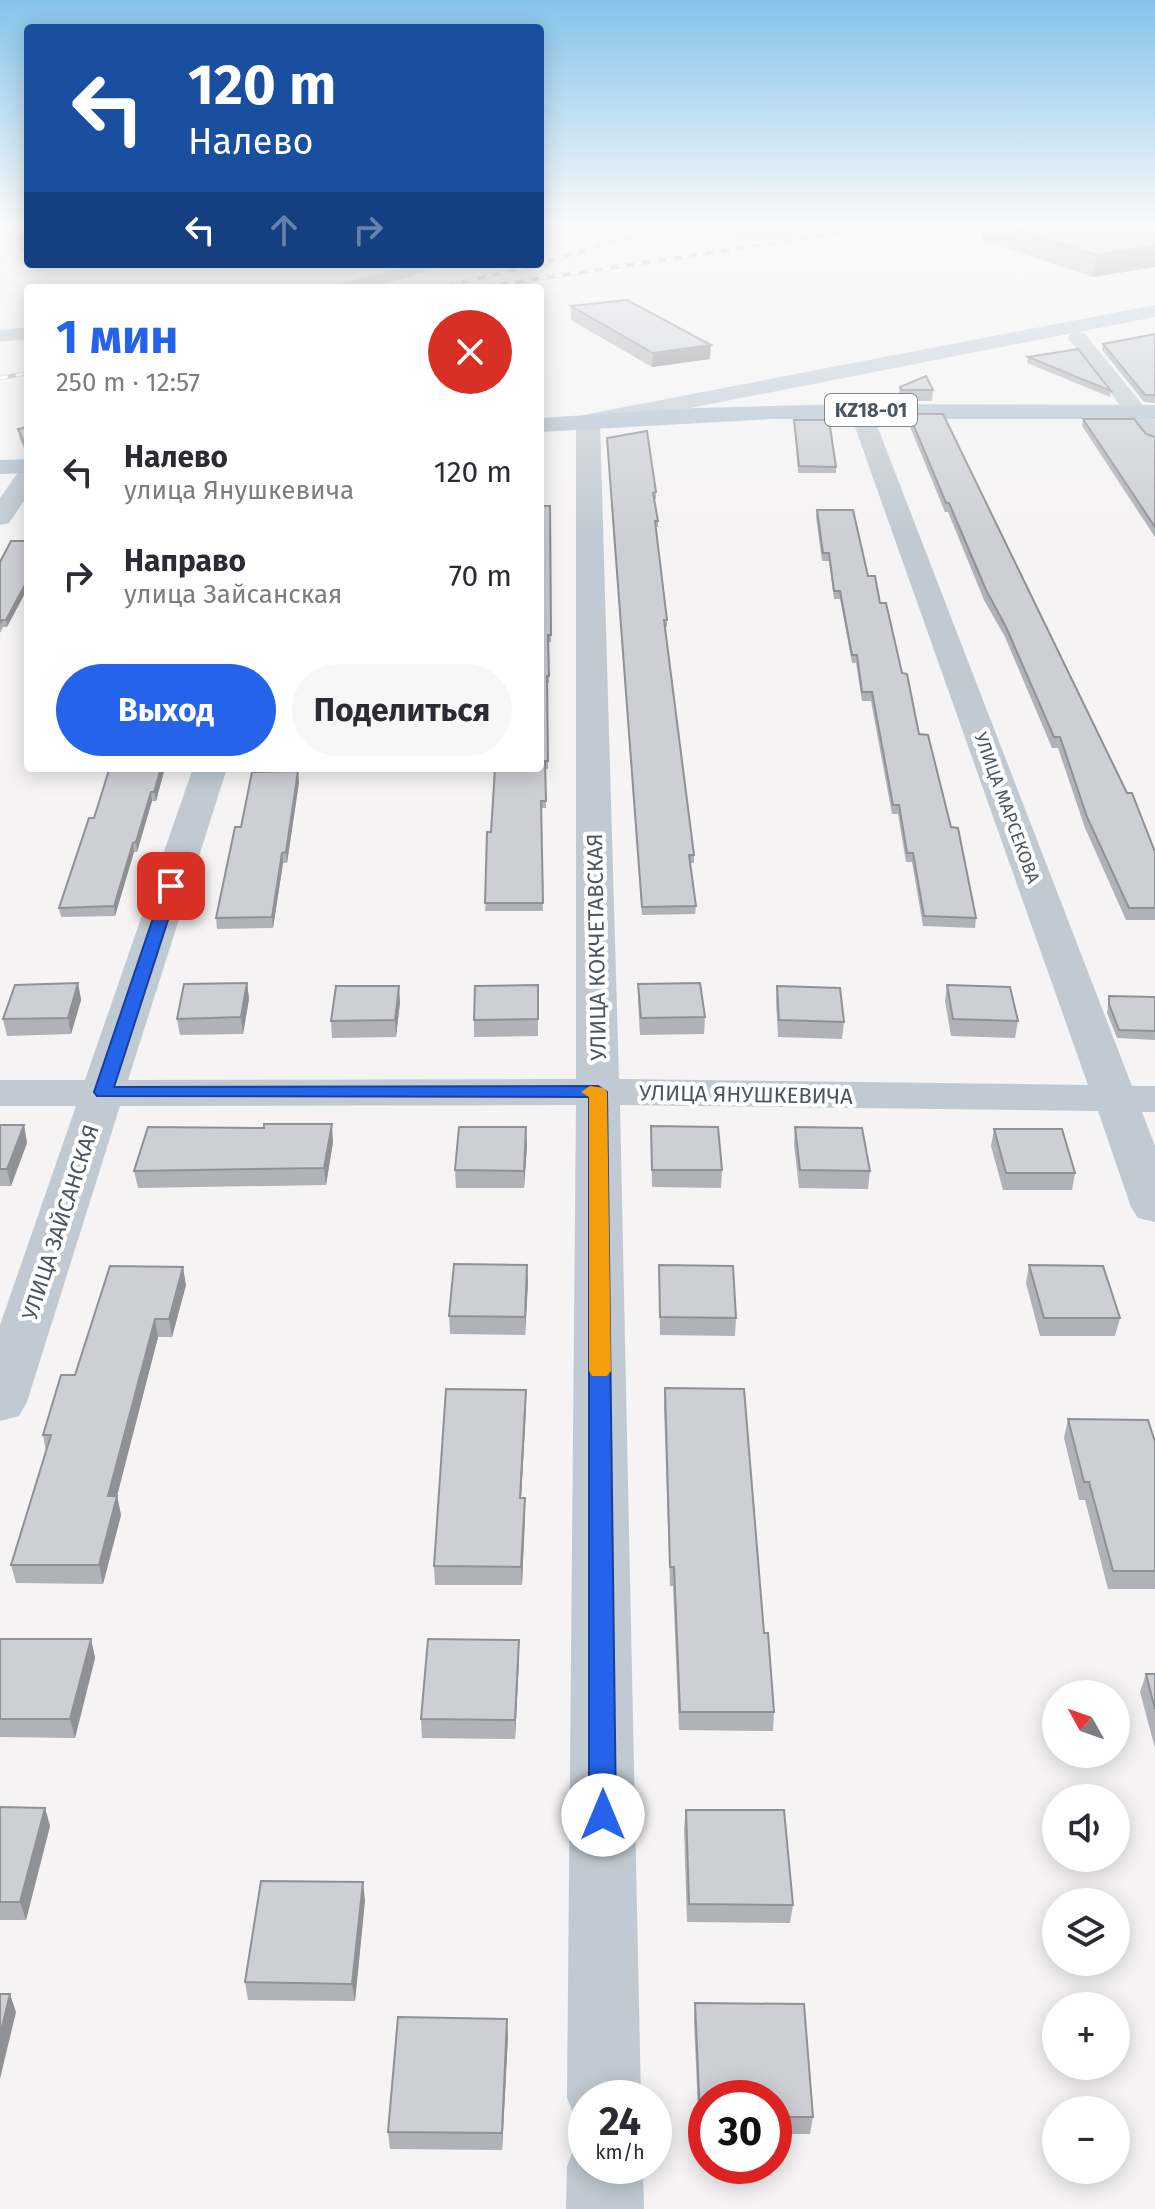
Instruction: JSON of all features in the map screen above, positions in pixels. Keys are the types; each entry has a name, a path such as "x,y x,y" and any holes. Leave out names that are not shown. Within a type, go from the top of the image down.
{"main road":[{"path":"588,421 1067,328"},
{"path":"762,387 1137,328"},
{"name":"KZ18-01","path":"544,425 679,414 860,410 1146,412"},
{"path":"0,467 24,466"}],"street":[{"path":"0,336 24,333"},
{"path":"1078,338 1146,412 1155,435"},
{"name":"УЛИЦА МАРСЕКОВА","path":"860,410 1135,1099 1155,1207"},
{"name":"УЛИЦА КОКЧЕТАВСКАЯ","path":"588,421 598,1092 604,2080"},
{"path":"0,517 24,482"},
{"name":"УЛИЦА ЗАЙСАНСКАЯ","path":"0,1402 209,772"},
{"name":"УЛИЦА ЯНУШКЕВИЧА","path":"0,1093 598,1092 1135,1099"},
{"path":"605,2184 605,2209"}],"building":[{"path":"610,328 679,328 711,345 653,353"},
{"path":"1155,334 1155,395 1145,395 1103,344"},
{"path":"1078,349 1111,391 1028,357"},
{"path":"926,376 933,390 901,390 900,387"},
{"path":"909,414 943,414 1127,793 1132,793 1155,852 1155,908 1129,908 1087,817 1060,737 1054,737 949,503 946,503"},
{"path":"1083,419 1134,419 1146,434 1155,437 1155,527"},
{"path":"794,420 829,420 836,467 799,466"},
{"path":"24,428 24,442 18,429"},
{"path":"647,431 656,492 653,493 667,620 664,620 694,855 689,855 696,906 642,907 607,438"},
{"path":"544,506 550,506 548,761 545,761 546,801 541,801 543,903 485,903 487,832 491,832 495,772 544,772"},
{"path":"817,510 853,510 868,576 875,576 880,603 886,603 902,673 907,674 919,734 928,735 951,827 958,828 976,918 924,916 913,853 907,853 899,805 893,805 872,692 862,692 857,655 852,655 840,591 834,591 829,553 823,553"},
{"path":"11,541 24,541 24,586 6,620 0,623 0,562"},
{"path":"108,772 160,772 136,842 133,843 114,906 59,908 89,818 94,818"},
{"path":"252,772 298,772 272,917 216,918 235,827 241,827"},
{"path":"78,983 68,1018 3,1019 15,985"},
{"path":"247,983 241,1017 177,1019 184,984"},
{"path":"700,983 705,1017 641,1018 638,984"},
{"path":"538,985 538,1019 474,1020 475,986"},
{"path":"947,985 1010,987 1018,1021 953,1019"},
{"path":"336,986 399,986 395,1020 331,1021"},
{"path":"777,986 840,988 844,1022 779,1020"},
{"path":"1109,996 1155,997 1155,1031 1119,1030"},
{"path":"264,1124 332,1124 324,1168 134,1171 148,1127 264,1128"},
{"path":"0,1125 24,1125 7,1169 0,1169"},
{"path":"651,1126 718,1127 722,1170 652,1170"},
{"path":"459,1127 526,1127 524,1171 455,1170"},
{"path":"795,1127 862,1128 870,1171 800,1170"},
{"path":"994,1129 1062,1129 1075,1173 1006,1173"},
{"path":"454,1264 527,1265 525,1317 449,1316"},
{"path":"659,1265 733,1266 736,1318 660,1317"},
{"path":"1029,1265 1103,1266 1120,1318 1044,1318"},
{"path":"110,1266 183,1267 169,1319 155,1319 108,1496 117,1496 99,1565 11,1565 51,1435 43,1435 61,1375 75,1375"},
{"path":"665,1388 744,1389 764,1633 768,1633 774,1712 680,1712 674,1567 670,1567"},
{"path":"446,1389 526,1390 520,1498 525,1498 521,1567 434,1566"},
{"path":"1068,1419 1148,1420 1155,1442 1155,1571 1113,1571 1089,1482 1084,1482"},
{"path":"0,1639 91,1639 70,1719 0,1719"},
{"path":"428,1639 519,1640 515,1720 421,1719"},
{"path":"1146,1674 1155,1674 1155,1709"},
{"path":"0,1807 45,1808 20,1902 0,1902"},
{"path":"686,1810 784,1810 793,1905 689,1904"},
{"path":"261,1881 363,1882 352,1984 245,1982"},
{"path":"0,1994 10,1994 0,2035"},
{"path":"695,2003 804,2004 813,2117 792,2117 792,2080 698,2080"},
{"path":"398,2017 507,2019 502,2133 388,2132"}],"railway":[{"path":"0,378 24,374"}],"slow traffic":[{"path":"590,1092 598,1092 600,1371"}],"route":[{"path":"171,886 103,1092 598,1092 603,1815"}]}
